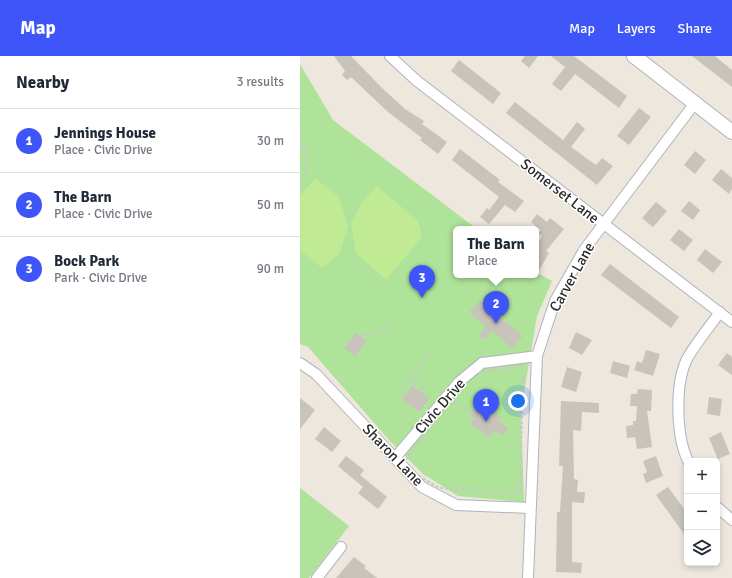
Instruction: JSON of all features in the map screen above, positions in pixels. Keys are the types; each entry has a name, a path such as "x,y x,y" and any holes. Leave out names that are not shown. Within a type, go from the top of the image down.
{"street":[{"name":"Somerset Lane","path":"390,56 417,81 732,322"},
{"path":"634,56 732,132"},
{"name":"Carver Lane","path":"528,578 537,356 555,301 584,250 695,104"},
{"path":"687,458 680,435 678,398 686,361 720,312"},
{"name":"Civic Drive","path":"395,458 459,382 482,363 537,356"},
{"name":"Sharon Lane","path":"300,363 316,374 422,487 456,505 530,508"},
{"path":"720,510 732,520"},
{"path":"317,578 341,547"}],"path":[{"path":"300,139 308,163 306,175 300,182"},
{"path":"360,336 377,332 389,324"},
{"path":"405,396 401,394 428,354"},
{"path":"408,469 439,488 520,494 523,366 481,371 471,376 452,399 472,413"},
{"path":"412,379 423,387 423,393"},
{"path":"414,387 416,382"}],"green space":[{"path":"300,64 333,120 473,226 453,226 453,278 539,278 539,274 552,281 537,316 521,410 524,502 458,496 423,474 389,440 308,347 300,344"},
{"path":"315,178 339,197 348,226 340,253 322,268 300,250 300,196"},
{"path":"377,186 418,221 422,237 386,280 356,253 351,224 362,202"},
{"path":"300,488 349,526 309,578 300,578"}],"building":[{"path":"334,56 351,56 405,109 424,121 422,124 447,142 438,154 420,140 422,138 388,112 351,77 347,80 342,75 345,71"},
{"path":"525,56 538,56 529,68 521,61"},
{"path":"551,56 574,56 627,96 619,108 575,74 561,91 552,84 565,67"},
{"path":"692,56 715,56 732,70 732,87"},
{"path":"459,60 501,93 493,104 451,71"},
{"path":"515,102 563,140 577,122 585,129 571,147 596,165 602,158 613,166 597,185 506,113"},
{"path":"639,108 651,117 629,145 617,136"},
{"path":"460,149 500,180 498,182 524,201 515,212 505,205 489,224 480,217 487,208 489,210 499,197 452,160"},
{"path":"695,151 706,160 695,174 684,165"},
{"path":"721,169 732,178 732,189 729,194 712,180"},
{"path":"689,201 700,210 693,220 681,211"},
{"path":"656,202 667,211 653,227 642,218"},
{"path":"537,214 547,222 550,218 564,229 546,251 549,253 539,271 539,242 542,236 539,234 541,230 539,226 536,226 531,222"},
{"path":"679,229 693,240 684,251 670,240"},
{"path":"705,249 722,262 713,273 697,260"},
{"path":"610,264 679,317 671,328 601,275"},
{"path":"480,300 523,336 512,348 492,331 486,338 480,338 480,333 486,326 469,312"},
{"path":"356,332 367,341 355,356 344,348"},
{"path":"576,332 592,340 582,355 569,348"},
{"path":"646,350 660,354 653,376 634,370 637,361 642,363"},
{"path":"727,353 732,357 732,375 718,365"},
{"path":"613,361 630,366 627,378 610,373"},
{"path":"567,367 582,372 576,392 561,387"},
{"path":"412,386 430,398 419,412 402,400"},
{"path":"638,389 652,390 651,411 647,411 652,447 637,449 635,437 627,438 626,426 633,425 633,421 636,421 637,406 630,406 631,394 637,394"},
{"path":"709,397 722,399 720,416 707,414"},
{"path":"300,398 315,410 300,429"},
{"path":"561,401 599,403 599,413 582,412 581,431 573,430 574,479 578,480 577,492 585,492 584,503 572,502 572,562 582,563 581,573 556,572 557,512 560,512 563,466 559,466"},
{"path":"476,407 483,412 486,407 501,417 498,421 508,428 503,436 495,431 490,437 470,424 474,418 470,415"},
{"path":"324,427 341,441 332,452 315,439"},
{"path":"721,432 730,454 718,458 709,438"},
{"path":"346,456 364,470 360,475 387,497 378,509 358,493 363,487 338,466"},
{"path":"656,456 663,476 646,483 643,474 647,472 643,461"},
{"path":"668,487 684,509 684,534 656,495"},
{"path":"354,557 366,566 364,568 377,578 336,578"}],"place":[{"name":"Bock Park","path":"422,298"},
{"name":"The Barn","path":"496,324"},
{"name":"Jennings House","path":"486,422"}]}
